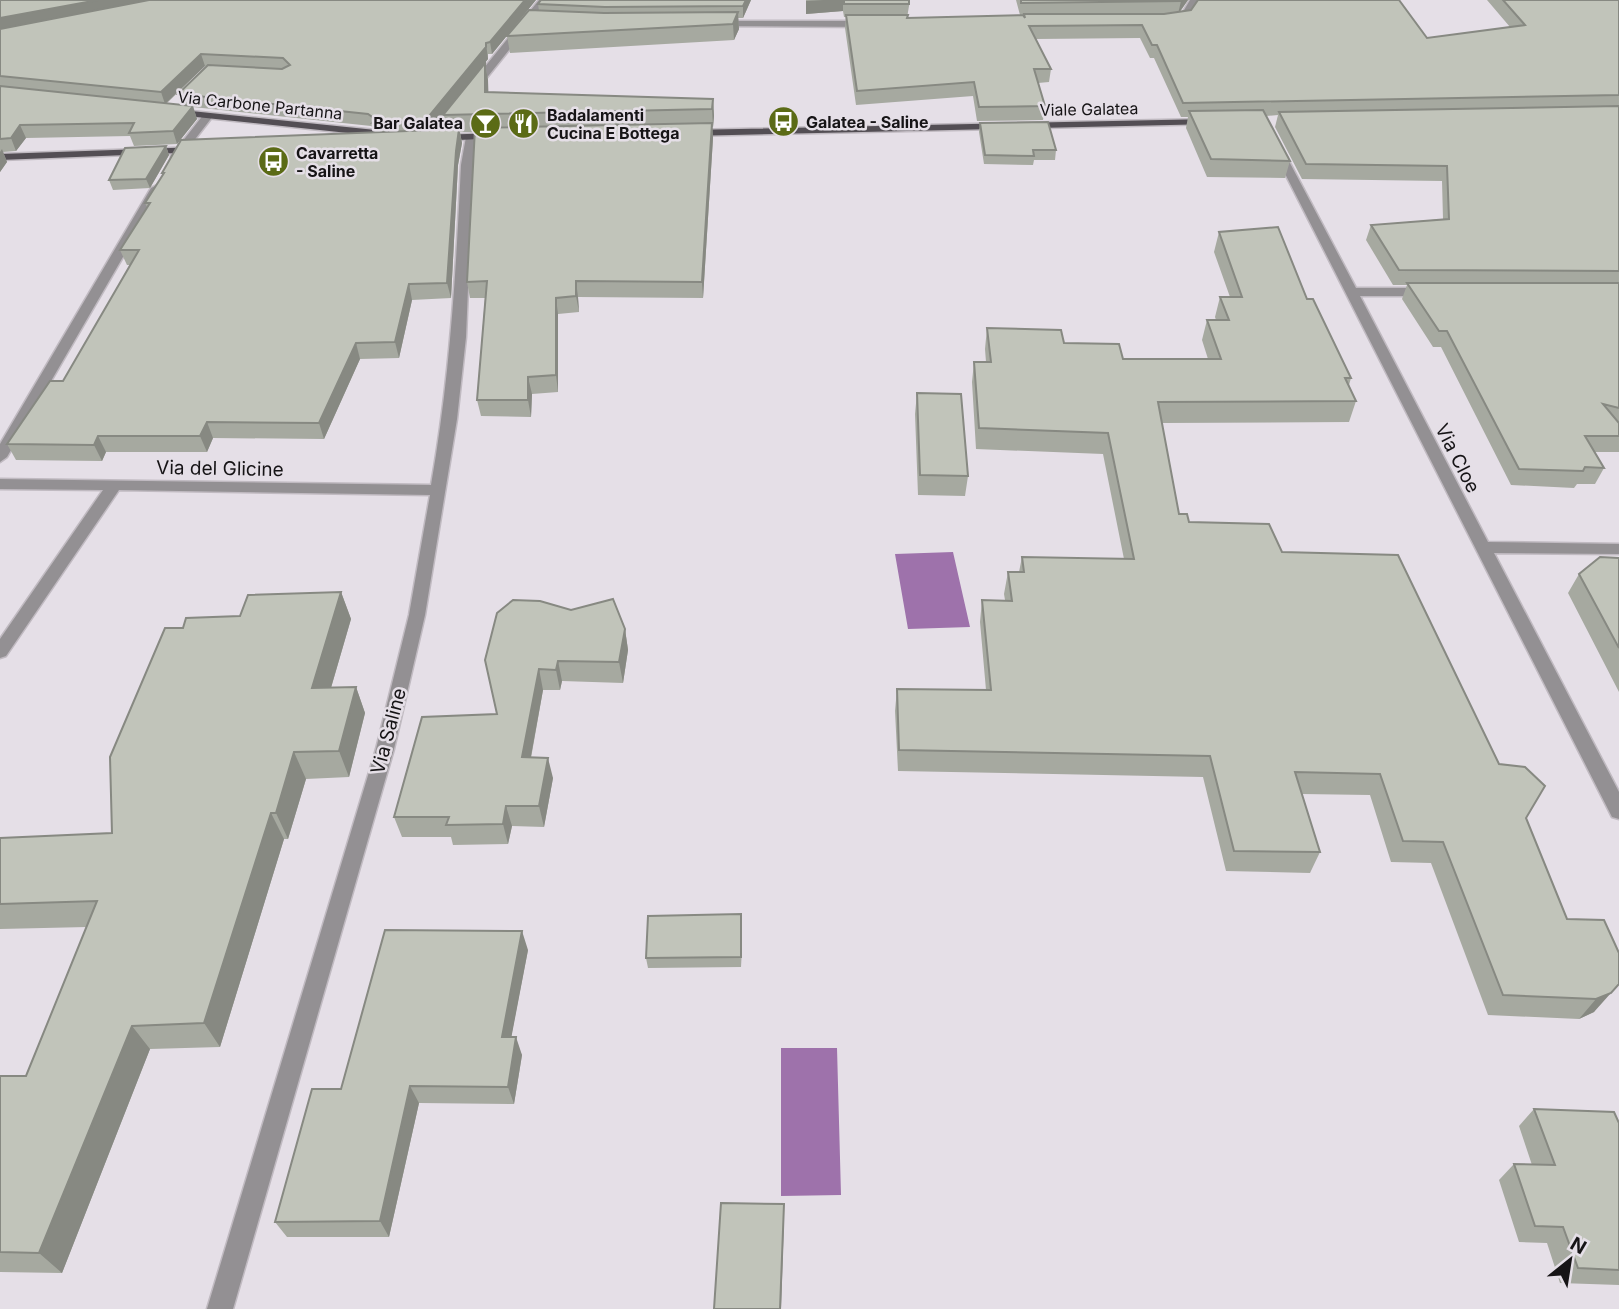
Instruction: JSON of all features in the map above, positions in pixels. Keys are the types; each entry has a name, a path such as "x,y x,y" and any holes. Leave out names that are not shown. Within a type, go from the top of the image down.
{"main road":[{"name":"Via Carbone Partanna","path":"154,110 407,138 338,143"},
{"name":"Viale Galatea","path":"680,133 1222,122"},
{"path":"420,138 513,136"},
{"path":"0,157 206,149"}],"street":[{"path":"433,138 544,0"},
{"path":"1161,21 1183,20 1195,0"},
{"path":"527,21 540,22"},
{"path":"704,24 885,24"},
{"path":"167,111 179,100"},
{"path":"0,457 180,150 208,116"},
{"name":"Via Cloe","path":"1270,136 1619,811"},
{"name":"Via Saline","path":"220,1309 385,749 417,615 450,419 459,337 467,165 471,137"},
{"path":"1352,292 1443,292"},
{"name":"Via del Glicine","path":"0,484 439,490"},
{"path":"0,652 114,486"},
{"path":"1482,547 1619,549"}],"shaded area":[{"path":"953,552 970,627 908,629 895,554"},
{"path":"781,1048 837,1048 841,1195 781,1196"}],"building":[{"path":"0,0 98,0 0,18"},
{"path":"149,0 525,0 490,42 486,43 486,47 425,121 372,123 375,119 368,114 178,94 208,65 282,69 290,65 283,58 201,54 161,92 0,76 0,29"},
{"path":"541,0 746,0 743,6 605,7 538,4"},
{"path":"844,0 909,0 909,4 844,4"},
{"path":"1021,0 1182,0 1021,3"},
{"path":"1198,0 1399,0 1427,38 1525,25 1503,0 1619,0 1619,95 1183,103 1157,45 1152,45 1142,25 1029,26 1051,69 1034,69 1045,106 979,107 974,82 857,91 846,15 908,15 907,18 1023,15 1025,18 1024,14 1164,14 1191,10"},
{"path":"529,10 604,13 738,12 733,24 507,36"},
{"path":"485,63 485,92 713,99 712,109 443,115"},
{"path":"0,86 193,106 173,131 129,133 134,123 20,125 11,138 0,139"},
{"path":"1619,106 1619,271 1399,270 1371,225 1449,219 1447,166 1306,164 1279,112"},
{"path":"1263,110 1290,161 1211,159 1189,111"},
{"path":"1048,122 1056,150 1033,150 1034,156 985,155 980,123"},
{"path":"712,123 702,282 576,281 576,296 556,298 556,375 528,377 528,400 477,400 487,281 467,282 475,128"},
{"path":"459,129 447,283 409,284 395,342 356,343 319,423 207,422 200,436 98,436 94,445 7,444 50,381 63,381 139,250 120,250 150,203 145,203 181,140"},
{"path":"166,146 146,179 109,180 125,148"},
{"path":"1278,227 1307,299 1313,299 1351,378 1345,378 1356,401 1158,402 1179,514 1187,514 1189,522 1269,524 1282,552 1398,555 1499,764 1525,767 1545,786 1526,818 1567,919 1604,920 1619,953 1619,984 1611,993 1596,999 1503,995 1443,842 1403,841 1380,774 1295,772 1320,852 1234,851 1210,756 899,750 897,689 991,690 982,600 1012,601 1008,572 1024,572 1022,557 1134,559 1108,433 979,428 974,362 991,362 987,328 1061,330 1064,343 1119,344 1123,359 1221,359 1207,320 1229,320 1220,297 1242,297 1219,232"},
{"path":"1407,283 1619,283 1619,408 1603,404 1619,423 1619,436 1585,436 1604,468 1585,467 1583,471 1519,469 1447,331 1439,331"},
{"path":"917,393 961,394 968,476 920,475"},
{"path":"1600,557 1619,558 1619,648 1579,574"},
{"path":"341,592 312,688 356,687 339,751 294,752 276,813 271,813 204,1023 132,1026 39,1253 0,1252 0,1076 26,1076 97,901 0,904 0,838 112,833 110,757 165,628 183,628 186,618 240,616 248,595"},
{"path":"613,599 625,629 619,662 558,661 556,670 539,669 522,757 548,758 539,806 506,806 503,824 446,825 449,817 394,817 422,717 497,714 485,660 497,613 513,600 540,601 571,610"},
{"path":"741,914 741,957 646,958 648,916"},
{"path":"385,930 522,931 502,1037 516,1037 508,1087 410,1086 380,1221 275,1222 312,1089 341,1089"},
{"path":"1534,1109 1614,1112 1619,1123 1619,1270 1578,1268 1563,1227 1535,1226 1514,1164 1555,1165"},
{"path":"721,1203 784,1204 780,1309 714,1309"}],"place":[{"name":"Galatea - Saline","path":"783,122"},
{"name":"Bar Galatea","path":"486,123"},
{"name":"Badalamenti Cucina E Bottega","path":"524,124"},
{"name":"Cavarretta - Saline","path":"273,162"}]}
